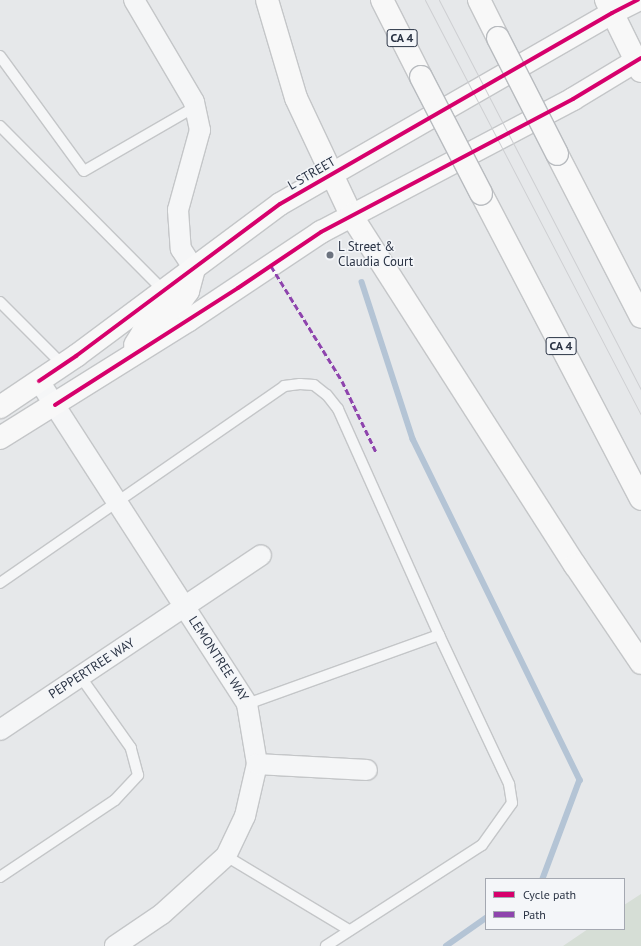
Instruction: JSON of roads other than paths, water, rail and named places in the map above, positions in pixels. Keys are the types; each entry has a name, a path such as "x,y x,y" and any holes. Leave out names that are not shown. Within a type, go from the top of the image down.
{"main road":[{"path":"266,0 296,98 351,215 571,558 641,662"},
{"name":"CA 4","path":"382,0 641,499"},
{"path":"479,0 641,317"},
{"name":"L STREET","path":"0,407 62,365 280,204 331,175 609,6 638,0"},
{"path":"0,438 232,292 321,232 639,63 609,6"},
{"path":"127,358 143,332 178,304 188,291 194,269"}],"street":[{"path":"134,0 194,102 200,130 178,210 181,249 194,269"},
{"name":"LEMONTREE WAY","path":"39,381 118,501 247,704 257,764 245,816 226,856 162,914 115,946"},
{"name":"PEPPERTREE WAY","path":"0,730 185,608 261,555"},
{"path":"257,764 367,770"}],"lane":[{"path":"0,56 84,171 195,107"},
{"path":"0,126 164,291"},
{"path":"0,302 62,365"},
{"path":"0,583 284,386 300,384 314,385 327,395 338,409 439,635 509,784 512,803 482,845 326,946"},
{"path":"247,704 439,635"},
{"path":"0,878 115,800 138,775 131,748 80,676"},
{"path":"226,856 349,930"}],"waterway":[{"path":"362,282 413,439 580,780 543,878"},
{"path":"446,946 485,919"}],"tram line":[{"path":"425,0 641,415"},
{"path":"439,0 641,390"}],"place":[{"name":"L Street & Claudia Court","path":"330,255"}]}
